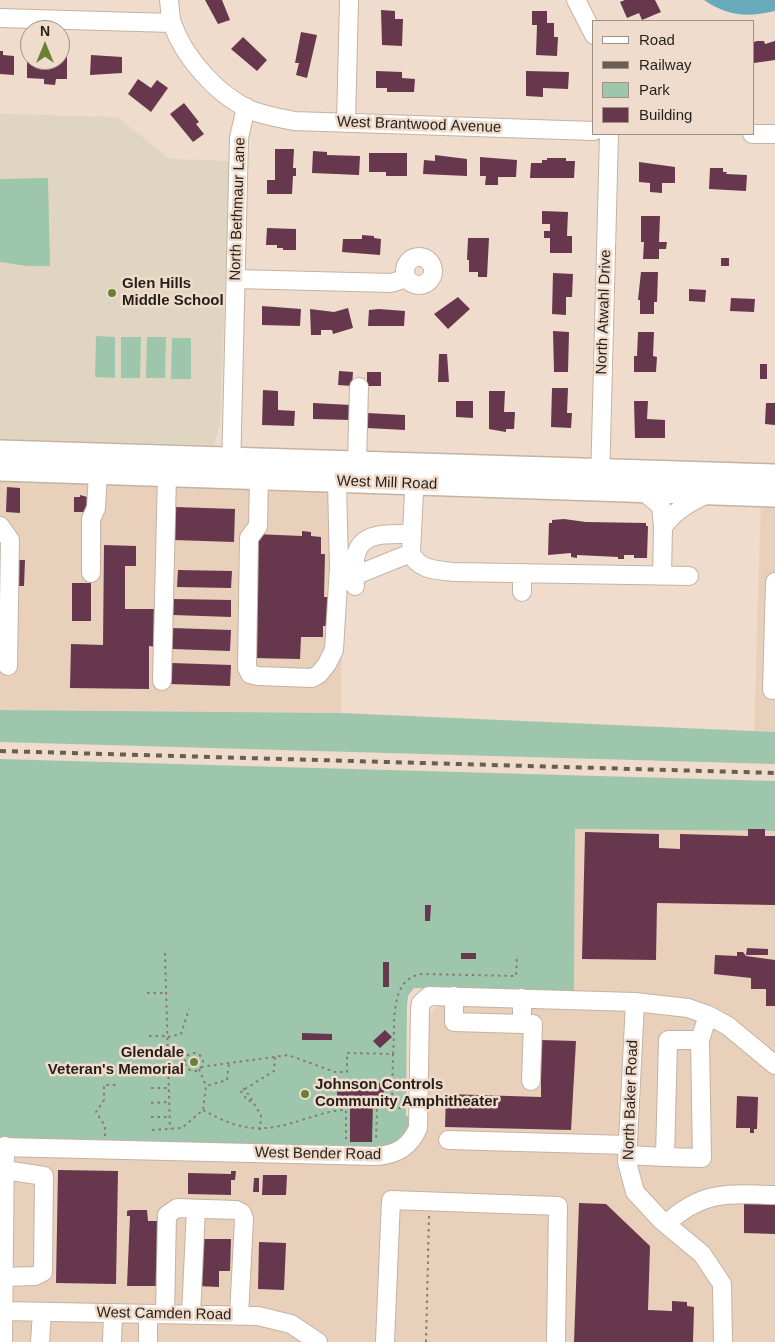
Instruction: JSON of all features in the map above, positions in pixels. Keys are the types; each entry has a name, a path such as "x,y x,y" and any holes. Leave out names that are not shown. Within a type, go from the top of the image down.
{"main road":[{"name":"West Mill Road","path":"0,451 231,467 259,478 337,481 415,474 771,485"},
{"name":"West Mill Road","path":"0,470 167,475 231,467 357,462 415,474 535,494 600,480 644,492 707,494 771,485"}],"street":[{"path":"169,0 172,23 197,66 210,82 246,108"},
{"path":"346,122 349,0"},
{"path":"576,0 592,31"},
{"path":"0,18 172,23"},
{"name":"West Brantwood Avenue","path":"246,108 268,116 294,121 592,131"},
{"name":"North Bethmaur Lane","path":"231,467 239,138 246,108"},
{"path":"755,134 775,134"},
{"name":"North Atwahl Drive","path":"600,480 609,135"},
{"path":"236,280 392,282 407,278"},
{"path":"357,462 359,386"},
{"path":"91,573 91,519 96,508 98,473"},
{"path":"415,474 411,553 414,560 432,570 522,574 689,576"},
{"path":"162,681 167,475"},
{"path":"259,478 258,526 249,538 247,668 250,674 258,676 312,678 319,674 327,664 334,650 339,567 337,481"},
{"path":"644,492 660,506 663,527 662,576"},
{"path":"663,527 670,517 684,506 707,494"},
{"path":"0,526 10,540 8,666"},
{"path":"411,534 381,533 363,541 356,556 354,581 411,553"},
{"path":"522,574 522,592"},
{"path":"772,690 775,582"},
{"name":"West Bender Road","path":"3,1146 386,1156 402,1149 414,1136 419,1118 421,1003 429,996 635,1002 681,1007 708,1015 728,1026 775,1065"},
{"path":"454,996 454,1022 533,1024 532,1081"},
{"path":"522,998 522,1024"},
{"name":"North Baker Road","path":"635,1002 628,1150 635,1192 666,1224 702,1254 722,1284 723,1342"},
{"path":"448,1140 628,1150 665,1157 702,1158 700,1040 708,1015"},
{"path":"665,1157 668,1040 700,1040"},
{"path":"2,1342 5,1170 3,1146"},
{"path":"2,1267 35,1276 43,1272 44,1176 5,1170"},
{"path":"666,1224 684,1208 705,1198 732,1194 775,1195"},
{"path":"385,1342 391,1200 558,1206 556,1342"},
{"path":"148,1342 166,1292 167,1215 177,1208 195,1212 236,1210 242,1213 244,1219 239,1316"},
{"path":"191,1315 195,1212"},
{"path":"112,1342 113,1313"},
{"name":"West Camden Road","path":"2,1318 41,1326 113,1313 258,1316 290,1324 314,1341"}],"path":[{"path":"165,953 170,1129"},
{"path":"147,993 166,993"},
{"path":"149,1036 182,1034 189,1009"},
{"path":"152,1130 182,1128 203,1110 206,1086 200,1068 202,1059 199,1055 188,1056 185,1060 186,1066 193,1071 200,1068 288,1055 335,1072 347,1072 348,1053 393,1054 392,1108 377,1107 376,1145"},
{"path":"251,1101 248,1101 240,1092 256,1080 269,1076 274,1071 276,1057"},
{"path":"206,1086 227,1080 229,1064"},
{"path":"105,1137 104,1126 96,1112 104,1100 104,1085 117,1085"},
{"path":"150,1088 168,1088"},
{"path":"245,1090 261,1115 260,1130"},
{"path":"151,1103 169,1102"},
{"path":"203,1110 234,1126 260,1130 290,1124 334,1110 346,1110 345,1156"},
{"path":"152,1117 169,1116"},
{"path":"426,1342 430,1202"}],"shaded area":[{"name":"Glen Hills Middle School","path":"0,114 117,117 170,159 230,161 220,425 214,445 0,439"},
{"path":"0,477 345,488 341,713 0,710"},
{"path":"761,502 775,502 775,732 754,731"},
{"path":"575,829 775,831 775,1342 0,1342 0,1154 407,1155 428,1018 436,1007 443,1005 574,1009"}],"green space":[{"path":"48,178 50,266 28,266 0,262 0,179"},
{"path":"96,336 115,337 115,378 95,377"},
{"path":"121,337 141,337 140,378 121,378"},
{"path":"147,337 166,337 165,378 146,378"},
{"path":"172,338 191,338 191,379 171,379"},
{"path":"0,710 341,713 775,732 775,764 0,742"},
{"path":"0,759 775,781 775,831 575,829 574,991 414,988 408,996 407,1006 406,1116 412,1117 406,1135 388,1148 0,1139"}],"water":[{"path":"704,0 775,0 775,11 747,15 730,13"}],"building":[{"path":"205,0 222,0 230,20 218,24"},
{"path":"625,0 655,0 661,12 642,20 639,13 627,18 620,2"},
{"path":"381,10 395,11 395,19 403,19 402,46 382,45"},
{"path":"532,11 547,11 547,23 554,23 554,37 558,37 557,56 536,55 537,25 532,25"},
{"path":"301,32 317,35 307,78 296,75 299,63 295,63"},
{"path":"243,37 267,60 257,71 231,49"},
{"path":"764,41 765,44 775,41 775,60 755,63 755,42"},
{"path":"0,51 3,51 3,55 14,56 14,75 0,74"},
{"path":"91,55 122,57 122,73 90,75"},
{"path":"27,70 67,70 67,79 56,79 55,85 44,84 44,79 27,78"},
{"path":"376,71 402,72 402,78 415,79 414,92 387,92 387,88 376,88"},
{"path":"526,71 569,72 568,89 543,88 543,97 526,96"},
{"path":"138,79 151,88 157,80 168,88 151,112 128,94"},
{"path":"184,103 199,122 196,124 204,134 193,142 170,114"},
{"path":"275,149 294,149 293,168 296,168 296,176 293,176 292,194 267,194 267,180 275,180"},
{"path":"313,151 327,152 327,155 360,156 359,175 312,173"},
{"path":"369,153 407,153 407,176 386,176 386,172 369,172"},
{"path":"435,155 467,159 467,176 423,174 424,160 435,161"},
{"path":"480,157 517,160 516,177 498,177 498,185 485,185 486,176 480,176"},
{"path":"547,158 566,158 566,161 575,161 574,178 530,178 531,163 542,163 542,160 547,160"},
{"path":"639,162 675,167 675,183 662,183 662,193 650,192 650,183 639,182"},
{"path":"710,168 723,168 723,172 727,172 726,174 747,175 746,191 709,189"},
{"path":"542,211 568,212 567,236 572,236 572,253 550,253 550,238 544,238 544,231 550,231 550,224 542,224"},
{"path":"641,216 660,216 659,242 667,242 666,249 659,249 659,259 643,259 644,242 641,242"},
{"path":"267,228 296,229 296,250 283,250 283,248 277,248 277,245 266,245"},
{"path":"362,235 381,239 380,255 342,252 343,239 362,239"},
{"path":"468,238 489,238 487,277 478,277 478,272 469,272 469,260 467,260"},
{"path":"721,258 729,258 729,266 721,266"},
{"path":"641,272 658,272 657,302 654,302 654,314 640,314 640,300 638,300"},
{"path":"553,273 573,274 572,297 566,297 566,315 552,314"},
{"path":"689,289 706,290 705,302 689,301"},
{"path":"458,297 470,309 448,329 434,314"},
{"path":"731,298 755,299 754,312 730,311"},
{"path":"262,306 301,309 300,326 262,325"},
{"path":"348,308 353,328 333,334 332,330 321,330 321,335 311,335 310,309 334,312"},
{"path":"369,310 405,311 404,326 368,326"},
{"path":"553,331 569,332 568,372 554,372"},
{"path":"638,332 654,332 653,356 657,357 656,372 634,372 634,356 637,356"},
{"path":"439,354 447,354 449,382 438,382"},
{"path":"760,364 767,364 767,379 760,379"},
{"path":"339,371 353,372 352,386 338,385"},
{"path":"367,372 381,372 381,386 367,386"},
{"path":"552,388 568,388 567,413 572,413 571,428 551,427"},
{"path":"263,390 278,391 278,410 295,411 294,426 262,425"},
{"path":"489,391 505,391 504,412 515,412 514,429 506,429 506,432 489,429"},
{"path":"456,401 473,401 473,418 456,417"},
{"path":"634,401 648,401 647,419 665,420 665,438 635,438"},
{"path":"313,403 351,405 350,420 313,419"},
{"path":"766,403 775,403 775,425 765,424"},
{"path":"367,413 405,415 405,430 367,428"},
{"path":"7,487 20,488 20,513 6,512"},
{"path":"80,495 91,498 86,512 74,512 74,497 80,497"},
{"path":"175,507 235,509 234,542 174,540"},
{"path":"564,519 586,522 646,523 646,526 648,526 647,558 634,558 634,555 624,555 624,559 618,559 618,557 577,555 577,558 571,557 571,553 548,555 549,523 552,523 552,520"},
{"path":"302,531 311,532 311,536 321,537 321,554 325,554 324,597 332,597 331,626 323,626 323,637 301,637 300,659 253,658 255,534 302,536"},
{"path":"104,545 136,546 136,566 125,566 125,609 156,609 156,647 149,646 149,689 70,688 71,644 103,645"},
{"path":"16,560 25,560 24,586 15,586"},
{"path":"178,570 232,571 231,588 177,587"},
{"path":"72,583 91,583 91,621 72,621"},
{"path":"173,599 231,600 231,617 173,615"},
{"path":"172,628 231,630 230,651 172,649"},
{"path":"172,663 231,665 230,686 171,684"},
{"path":"748,829 765,829 765,836 775,836 775,905 657,903 656,960 582,959 585,832 659,834 659,848 680,849 680,834 748,836"},
{"path":"425,905 431,905 430,921 425,921"},
{"path":"747,948 768,949 768,955 746,955"},
{"path":"737,952 743,952 746,956 775,960 775,1006 766,1006 766,989 751,989 751,978 714,974 715,955 737,956"},
{"path":"461,953 476,953 476,959 461,959"},
{"path":"383,962 389,962 389,987 383,987"},
{"path":"385,1030 392,1037 380,1048 373,1041"},
{"path":"302,1033 332,1034 332,1040 302,1040"},
{"path":"541,1040 576,1041 571,1130 445,1127 446,1094 541,1097"},
{"path":"337,1080 350,1083 362,1080 384,1084 384,1102 373,1102 372,1142 350,1142 350,1101 337,1103"},
{"path":"737,1096 758,1097 757,1129 754,1129 754,1133 750,1133 750,1128 736,1128"},
{"path":"58,1170 118,1171 116,1284 56,1283"},
{"path":"231,1171 236,1171 235,1180 231,1180 231,1195 188,1194 188,1173 231,1174"},
{"path":"263,1175 287,1175 286,1195 262,1195"},
{"path":"254,1178 259,1178 259,1192 253,1192"},
{"path":"744,1201 775,1201 775,1234 744,1233"},
{"path":"579,1203 606,1204 650,1246 648,1310 672,1311 672,1301 687,1302 687,1306 694,1307 693,1342 574,1342"},
{"path":"147,1210 148,1221 162,1221 160,1286 127,1286 130,1216 127,1216 127,1211"},
{"path":"198,1239 231,1239 230,1271 219,1271 219,1287 197,1286"},
{"path":"259,1242 286,1243 284,1290 258,1289"}],"railway":[{"path":"0,751 775,773"}],"place":[{"name":"Glen Hills Middle School","path":"112,293"},
{"name":"Glendale Veteran's Memorial","path":"194,1062"},
{"name":"Johnson Controls Community Amphitheater","path":"305,1094"}]}
